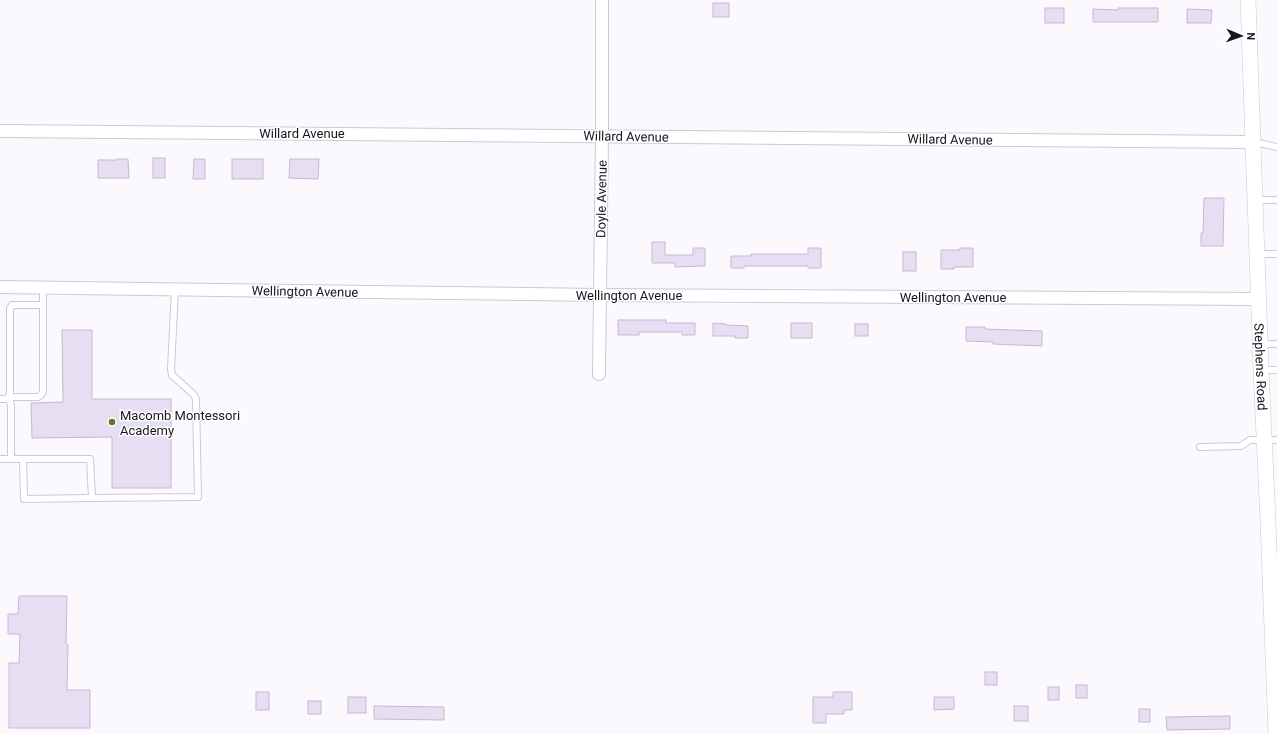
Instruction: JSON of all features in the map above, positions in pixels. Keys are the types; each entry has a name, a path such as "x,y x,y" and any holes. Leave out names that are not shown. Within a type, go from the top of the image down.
{"street":[{"name":"Doyle Avenue","path":"599,374 602,0"},
{"name":"Stephens Road","path":"1248,0 1260,370 1270,440 1273,522 1276,734"},
{"name":"Willard Avenue","path":"0,131 1252,142"},
{"name":"Wellington Avenue","path":"0,287 599,295 1258,299"}],"lane":[{"path":"1252,142 1277,147"},
{"path":"1254,200 1277,200"},
{"path":"1256,254 1277,254"},
{"path":"0,399 6,399 9,397 38,397 43,392 43,288"},
{"path":"23,459 24,499 198,498 196,399 194,395 172,375 171,369 175,289"},
{"path":"11,459 11,406 9,397 10,309 12,305 43,305"},
{"path":"1260,344 1277,344"},
{"path":"1260,370 1277,370"},
{"path":"1200,447 1241,446 1250,440 1270,440"},
{"path":"0,459 90,459 92,498"}],"building":[{"path":"713,3 729,3 729,17 713,17"},
{"path":"1045,8 1064,8 1064,23 1045,23"},
{"path":"1118,8 1158,8 1158,22 1093,22 1093,9 1118,10"},
{"path":"1187,9 1212,10 1211,23 1187,23"},
{"path":"153,158 165,158 165,178 153,178"},
{"path":"128,159 129,178 98,178 98,160"},
{"path":"194,159 205,159 205,179 193,179"},
{"path":"232,159 263,159 263,179 232,179"},
{"path":"290,159 319,159 318,179 289,178"},
{"path":"1204,198 1224,198 1223,246 1201,246"},
{"path":"652,242 665,242 665,255 693,255 693,248 705,248 705,266 675,267 675,263 652,263"},
{"path":"808,248 821,248 821,268 808,268 808,266 744,266 744,268 731,268 731,256 751,256 751,254 808,254"},
{"path":"960,248 973,248 973,267 941,269 941,250 960,250"},
{"path":"903,252 916,252 916,271 903,271"},
{"path":"618,320 666,320 666,323 695,323 695,335 682,335 682,332 639,332 639,335 618,335"},
{"path":"713,323 748,326 748,338 735,338 735,336 713,336"},
{"path":"791,323 812,323 812,338 791,338"},
{"path":"855,324 868,324 868,336 855,336"},
{"path":"966,327 1042,331 1042,346 993,344 993,342 966,341"},
{"path":"62,330 92,330 92,399 171,399 171,488 112,488 112,437 32,438 31,403 63,402"},
{"path":"19,596 67,596 67,690 90,690 90,728 9,728 9,663 19,663 20,634 8,634 8,614 18,614"},
{"path":"985,672 997,672 997,685 985,685"},
{"path":"1076,685 1087,685 1087,698 1076,698"},
{"path":"1048,687 1059,687 1059,700 1048,700"},
{"path":"256,692 269,692 269,710 256,710"},
{"path":"833,692 852,692 852,710 844,710 844,714 826,714 826,723 813,723 813,697 833,697"},
{"path":"348,697 366,697 366,713 348,713"},
{"path":"934,697 954,697 954,709 934,710"},
{"path":"308,701 321,701 321,714 308,714"},
{"path":"374,706 444,707 444,720 374,719"},
{"path":"1014,706 1028,706 1028,721 1014,721"},
{"path":"1139,709 1150,709 1150,722 1139,722"},
{"path":"1230,716 1230,729 1167,730 1166,717"}],"place":[{"name":"Macomb Montessori Academy","path":"112,422"}]}
